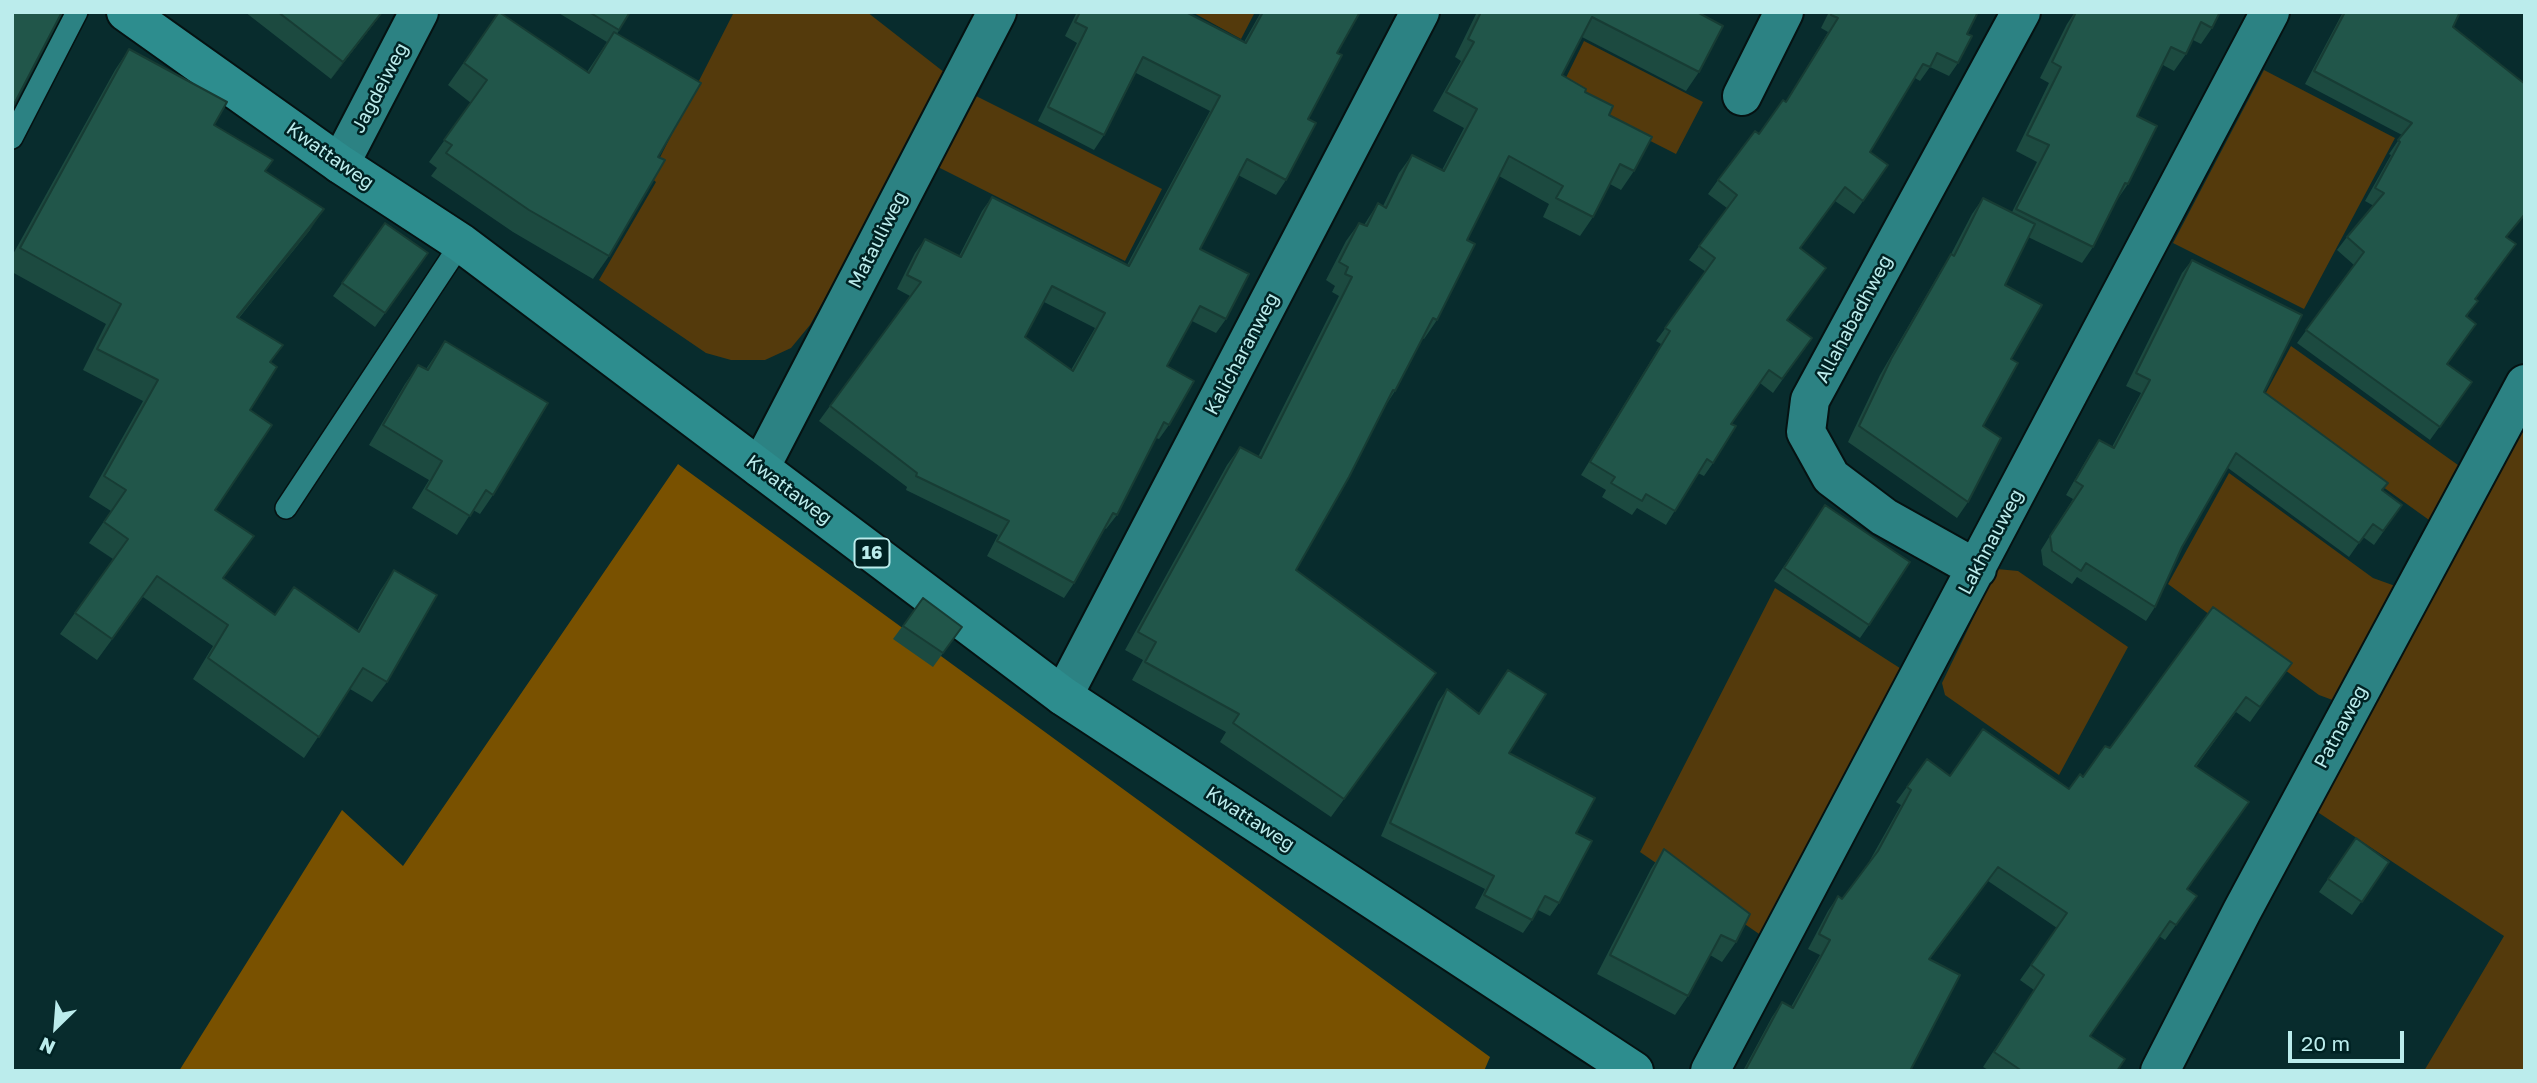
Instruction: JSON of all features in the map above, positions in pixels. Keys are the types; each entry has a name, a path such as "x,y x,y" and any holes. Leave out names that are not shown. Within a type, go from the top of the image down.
{"main road":[{"name":"Kwattaweg","path":"127,12 340,164 461,243 1063,696 1634,1071"}],"street":[{"name":"Jagdeiweg","path":"340,164 419,12"},
{"name":"Matauliweg","path":"760,468 997,12"},
{"name":"Kalicharanweg","path":"1063,696 1420,12"},
{"path":"1742,96 1784,12"},
{"name":"Allahabadhweg","path":"1977,569 1884,517 1832,477 1806,432 1810,400 2021,12"},
{"name":"Lakhnauweg","path":"1710,1071 2270,12"},
{"name":"Patnaweg","path":"2160,1071 2249,898 2525,384"}],"lane":[{"path":"12,138 77,12"},
{"path":"286,508 461,243"}],"shaded area":[{"path":"734,12 867,12 949,76 810,325 791,348 765,360 731,360 706,353 599,280 656,182 650,177"},
{"path":"1192,12 1255,12 1241,39"},
{"path":"1584,41 1703,102 1676,154 1558,94"},
{"path":"2264,70 2395,138 2304,309 2173,243"},
{"path":"966,91 1162,189 1125,261 930,163"},
{"path":"2291,346 2465,470 2436,525 2262,400"},
{"path":"2525,416 2525,1071 2424,1071 2504,936 2313,809"},
{"path":"678,464 1490,1057 1484,1071 179,1071 342,810 403,866"},
{"path":"2229,473 2373,578 2398,587 2338,702 2319,695 2168,584"},
{"path":"1997,569 2018,571 2128,647 2059,775 1945,695 1942,683"},
{"path":"1775,588 1906,672 1765,938 1640,852"}],"building":[{"path":"12,12 62,12 12,108"},
{"path":"278,12 382,12 343,62"},
{"path":"499,12 589,73 614,32 701,83 658,157 665,160 609,256 529,210 446,153 452,145 444,140 487,80 464,63"},
{"path":"589,12 630,12 619,30"},
{"path":"1080,12 1186,12 1246,43 1263,12 1360,12 1337,53 1342,55 1308,119 1316,123 1286,180 1247,159 1200,249 1249,274 1226,319 1200,306 1167,366 1194,381 1169,425 1164,422 1117,515 1113,513 1074,583 997,541 1009,521 916,476 917,473 830,406 921,282 907,275 925,239 961,257 992,197 1129,266 1220,96 1143,57 1104,135 1048,107 1087,28 1075,22","holes":["1052,286 1105,313 1073,371 1025,337"]},
{"path":"1481,12 1697,12 1723,26 1699,72 1592,17 1562,75 1586,89 1585,92 1613,106 1609,115 1652,137 1634,171 1620,164 1593,217 1556,198 1563,186 1509,156 1467,240 1475,244 1437,320 1433,318 1349,477 1296,570 1436,673 1344,799 1233,723 1239,714 1145,662 1156,642 1138,632 1240,447 1261,458 1352,277 1345,274 1348,267 1339,262 1359,223 1367,226 1378,203 1386,208 1412,155 1444,171 1477,109 1446,92 1474,42 1468,39"},
{"path":"1832,12 1978,12 1967,34 1972,36 1958,63 1937,53 1930,67 1923,64 1870,152 1888,165 1863,201 1845,187 1800,248 1826,268 1787,320 1812,338 1782,379 1769,370 1731,424 1736,426 1713,463 1707,459 1675,511 1646,494 1642,501 1611,483 1615,477 1590,462 1670,331 1665,328 1715,258 1699,246 1737,195 1718,180 1755,131 1759,134 1783,100 1786,102 1838,18 1831,15"},
{"path":"2076,12 2220,12 2212,28 2201,22 2186,54 2171,47 2137,116 2157,126 2093,247 2016,209 2049,145 2027,135 2061,67 2052,62"},
{"path":"2345,12 2460,12 2453,27 2525,84 2525,214 2506,237 2516,244 2475,299 2478,301 2466,316 2476,324 2447,364 2472,382 2440,427 2306,330 2364,252 2347,237 2384,193 2375,188 2400,142 2398,140 2412,123 2314,71"},
{"path":"129,49 227,102 214,125 273,160 265,171 324,209 237,317 283,345 270,362 277,367 250,410 272,425 215,510 254,536 223,578 275,615 294,587 359,632 394,570 437,595 387,682 363,668 319,737 208,658 228,625 157,576 112,639 75,613 128,539 104,522 126,490 104,476 158,380 97,349 121,304 20,248"},
{"path":"1983,198 2035,224 2005,285 2042,305 2011,359 2018,363 1983,426 2001,438 1968,502 1859,426 1891,359 1951,254 1954,256"},
{"path":"385,223 428,253 385,313 342,283"},
{"path":"2192,260 2302,315 2264,392 2388,483 2382,490 2402,505 2383,531 2373,524 2359,543 2236,453 2182,547 2155,607 2086,563 2081,571 2052,551 2050,536 2083,486 2075,481 2099,440 2114,448 2150,380 2136,373"},
{"path":"445,341 548,403 493,495 486,490 470,516 426,489 442,461 383,425 418,365 428,370"},
{"path":"1825,505 1910,562 1869,625 1784,568"},
{"path":"923,598 962,627 943,653 903,626"},
{"path":"2213,607 2292,663 2260,707 2246,697 2195,766 2249,802 2187,889 2197,896 2176,925 2170,921 2090,1036 2125,1059 2117,1071 2022,1071 1994,1052 2044,975 2031,965 2067,913 1998,867 1929,959 1960,975 1910,1071 1745,1071 1782,1002 1793,1008 1830,940 1819,934 1838,896 1842,899 1878,851 1911,790 1907,787 1927,759 1950,776 1983,729 2069,789 2080,774 2083,777 2105,746 2110,748"},
{"path":"1508,670 1546,694 1509,753 1595,798 1576,833 1592,841 1559,903 1545,896 1532,920 1484,895 1494,876 1390,823 1447,689 1479,714"},
{"path":"2356,838 2389,862 2362,902 2328,879"},
{"path":"1664,849 1750,914 1736,942 1721,935 1688,996 1610,955"}]}
